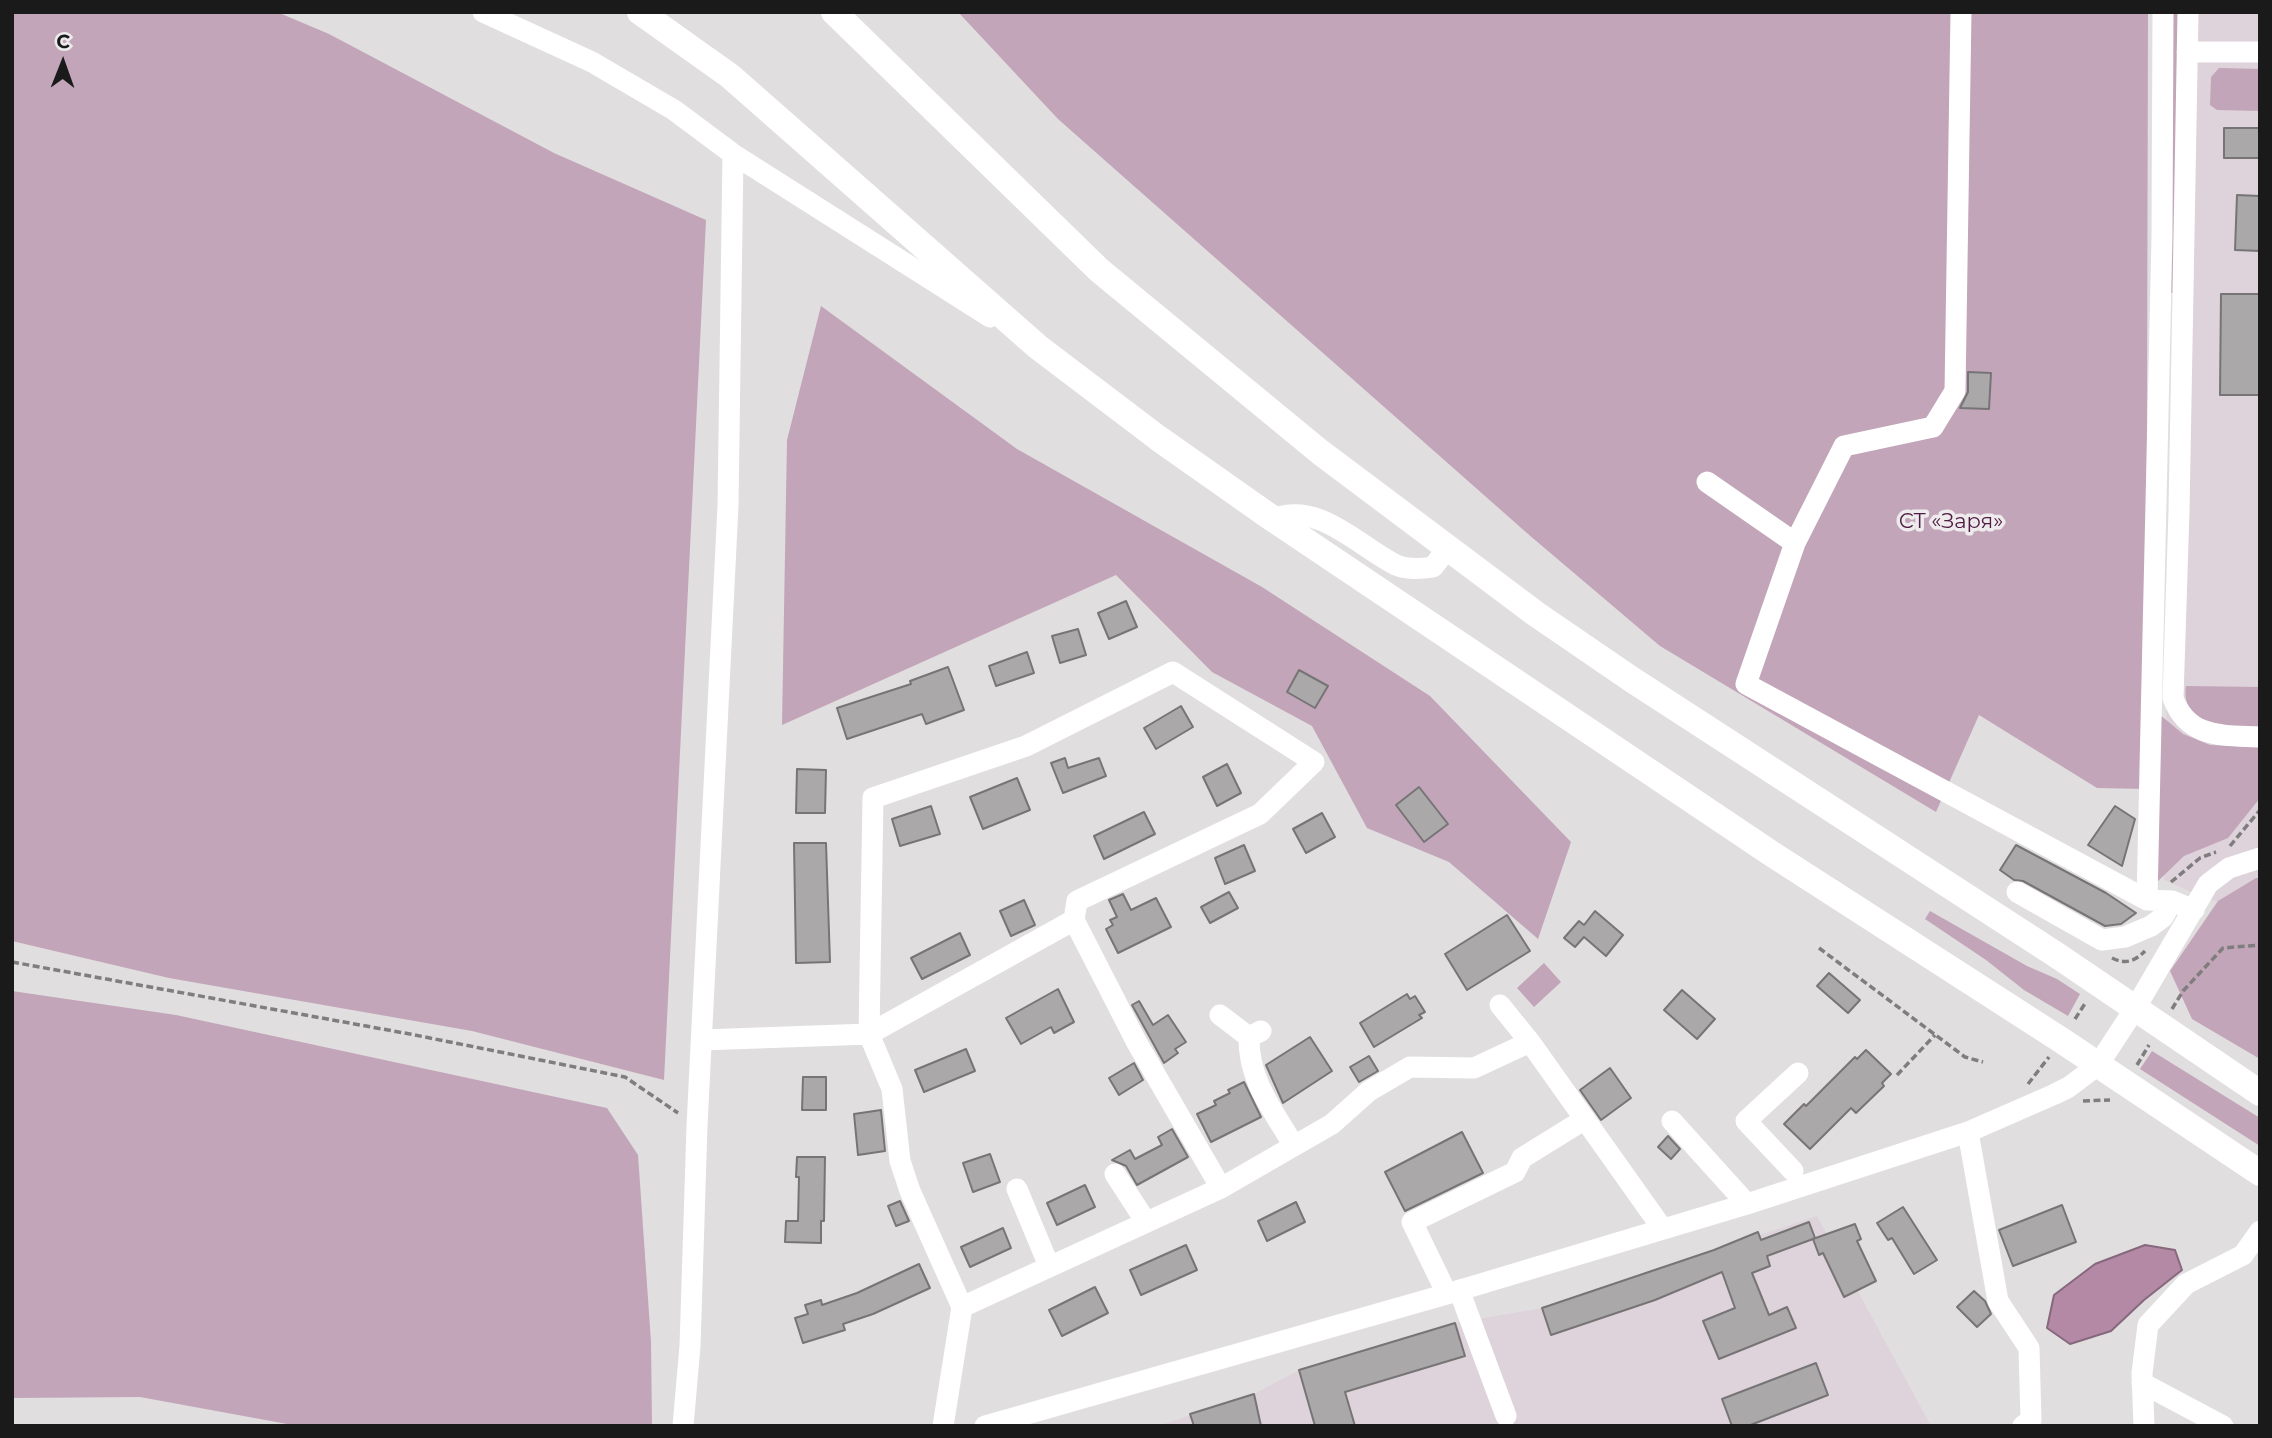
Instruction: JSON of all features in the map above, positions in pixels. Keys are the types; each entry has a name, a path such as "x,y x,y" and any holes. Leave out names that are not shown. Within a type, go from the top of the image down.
{"main road":[{"path":"640,12 730,76 1038,347 1158,438 1273,519 1772,854 2260,1173"},
{"path":"834,12 1098,270 1320,453 1536,614 1631,680 2136,1007 2260,1093"}],"street":[{"path":"483,12 592,62 674,110 733,154 1038,347"},
{"path":"1961,12 1955,391 1933,426 1844,446 1794,543 1746,684 2147,900 2172,901 2194,910"},
{"path":"2147,900 2162,237 2163,12"},
{"path":"2188,12 2173,698 2186,721 2208,733 2260,737"},
{"path":"2187,52 2260,52"},
{"path":"683,1426 690,1346 697,1126 728,506 733,154"},
{"path":"1707,482 1794,543"},
{"path":"1273,519 1287,513 1307,516 1352,535 1397,565 1419,570 1433,567 1448,548"},
{"path":"943,1426 962,1307 910,1191 900,1161 891,1089 869,1034 873,798 1026,746 1173,672 1314,762 1260,814 1077,901 1074,920 1137,1043 1221,1188"},
{"path":"985,1426 1453,1292 1747,1204 1968,1132 2069,1087 2098,1065 2136,1007 2208,884 2229,868 2260,859"},
{"path":"2017,892 2102,940 2124,937 2151,926 2163,917 2172,901"},
{"path":"702,1040 869,1034 1074,920"},
{"path":"1500,1005 1530,1042 1662,1228"},
{"path":"1220,1015 1255,1034 1248,1056 1254,1077 1294,1146"},
{"path":"962,1307 1221,1188 1332,1124 1369,1091 1410,1067 1474,1068 1530,1042"},
{"path":"1793,1171 1746,1121 1798,1073"},
{"path":"1506,1416 1453,1292 1412,1222 1516,1172 1522,1158 1585,1119"},
{"path":"1672,1121 1747,1204"},
{"path":"1968,1132 1998,1301 2029,1348 2031,1420 2023,1426"},
{"path":"1115,1174 1146,1222"},
{"path":"1017,1189 1049,1266"},
{"path":"2144,1426 2142,1383 2148,1325 2186,1283 2243,1255 2260,1231"},
{"path":"2142,1383 2223,1426"}],"path":[{"path":"1819,948 1965,1058 1983,1062"},
{"path":"12,962 396,1031 625,1077 697,1126"},
{"path":"2075,1019 2086,1002"},
{"path":"1897,1075 1935,1035"},
{"path":"2024,1089 2051,1056"},
{"path":"2079,1101 2115,1100"}],"shaded area":[{"path":"2176,12 2260,12 2260,911 2210,900 2164,880"},
{"path":"1817,1216 1931,1426 1158,1426 1254,1394 1299,1370 1455,1323 1542,1308"},
{"path":"2145,1245 2175,1250 2182,1270 2111,1331 2070,1344 2047,1328 2054,1295 2095,1264"}],"green space":[{"path":"12,12 277,12 329,34 554,153 706,220 664,1080 472,1031 169,978 12,941"},
{"name":"СТ «Заря»","path":"958,12 2148,12 2146,789 2097,788 1979,715 1936,812 1660,646 1528,534 1058,119"},
{"path":"2170,12 2185,12 2180,293 2168,293"},
{"path":"2219,68 2260,69 2260,111 2217,110 2210,105 2211,77"},
{"path":"821,306 1017,449 1262,587 1430,696 1571,842 1538,939 1449,862 1367,828 1312,726 1212,672 1116,575 782,725 787,440"},
{"path":"2186,686 2260,687 2260,726 2222,725 2199,717 2191,710 2186,700"},
{"path":"2159,714 2183,734 2210,745 2260,747 2260,798 2228,838 2184,856 2157,882"},
{"path":"2260,878 2260,1059 2192,1019 2170,971 2218,901"},
{"path":"1930,911 2080,994 2068,1016 2024,990 1986,960 1925,919"},
{"path":"1544,963 1561,982 1534,1007 1517,988"},
{"path":"12,991 176,1015 607,1108 638,1155 651,1342 652,1426 298,1426 140,1397 12,1398"},
{"path":"2152,1051 2260,1118 2260,1146 2140,1069"}],"building":[{"path":"2224,128 2260,128 2260,158 2224,158"},
{"path":"2237,195 2260,196 2260,251 2235,250"},
{"path":"2221,294 2260,294 2260,395 2220,395"},
{"path":"1968,372 1991,373 1989,409 1960,408 1968,392"},
{"path":"1126,601 1137,627 1109,639 1098,613"},
{"path":"1078,629 1086,655 1060,663 1052,636"},
{"path":"1027,652 1034,673 996,686 989,666"},
{"path":"948,667 964,710 926,724 922,714 847,739 837,708 911,684 910,681"},
{"path":"1299,670 1328,686 1315,708 1287,692"},
{"path":"1181,706 1193,727 1156,749 1144,728"},
{"path":"1065,758 1068,768 1099,758 1106,776 1063,793 1051,763"},
{"path":"1227,764 1241,793 1217,806 1203,777"},
{"path":"797,769 826,770 825,813 796,813"},
{"path":"1017,778 1030,810 983,829 970,797"},
{"path":"1419,787 1448,824 1424,842 1396,805"},
{"path":"931,806 940,834 900,846 892,819"},
{"path":"2115,806 2135,819 2122,866 2088,845"},
{"path":"1144,812 1155,834 1104,859 1094,836"},
{"path":"1322,813 1335,837 1306,853 1293,829"},
{"path":"794,843 826,843 830,962 796,963"},
{"path":"1244,845 1255,871 1225,884 1215,858"},
{"path":"2016,845 2106,893 2136,913 2121,924 2105,926 2023,881 2014,880 2000,870"},
{"path":"1229,892 1238,908 1210,923 1201,907"},
{"path":"1123,894 1131,910 1156,898 1171,927 1118,953 1106,929 1113,925 1110,920 1117,917 1109,900"},
{"path":"1024,900 1035,925 1011,936 1000,911"},
{"path":"1595,911 1623,935 1606,956 1584,937 1575,947 1564,938 1579,921 1584,925"},
{"path":"1507,915 1530,951 1467,990 1445,954"},
{"path":"960,933 970,955 922,979 911,958"},
{"path":"1829,973 1860,1000 1848,1013 1817,986"},
{"path":"1058,989 1074,1022 1054,1033 1051,1027 1021,1044 1006,1018"},
{"path":"1682,990 1715,1019 1697,1039 1664,1010"},
{"path":"1407,994 1410,999 1415,996 1425,1012 1419,1015 1422,1018 1374,1047 1360,1023"},
{"path":"1139,1001 1153,1025 1168,1015 1186,1042 1175,1049 1178,1053 1164,1063 1132,1005"},
{"path":"1310,1037 1332,1071 1283,1103 1266,1065"},
{"path":"966,1049 975,1071 924,1092 915,1070"},
{"path":"1866,1050 1891,1074 1882,1083 1884,1086 1856,1113 1851,1108 1810,1149 1784,1124 1855,1057 1857,1059"},
{"path":"1369,1056 1378,1071 1359,1082 1350,1067"},
{"path":"1134,1063 1143,1080 1119,1095 1109,1078"},
{"path":"1610,1068 1631,1098 1601,1120 1580,1090"},
{"path":"803,1077 826,1077 826,1110 802,1110"},
{"path":"1244,1082 1261,1117 1211,1142 1197,1114 1216,1105 1214,1101"},
{"path":"881,1110 885,1151 858,1155 854,1114"},
{"path":"1172,1129 1188,1157 1137,1185 1126,1166 1112,1160 1130,1150 1135,1159 1162,1145 1158,1137"},
{"path":"1462,1132 1483,1173 1405,1211 1385,1172"},
{"path":"1668,1136 1680,1149 1671,1159 1658,1147"},
{"path":"990,1154 1000,1182 973,1192 963,1163"},
{"path":"797,1157 825,1157 821,1243 785,1242 786,1221 798,1221"},
{"path":"1085,1185 1095,1207 1057,1225 1047,1203"},
{"path":"900,1201 909,1221 896,1226 888,1206"},
{"path":"1296,1202 1305,1222 1267,1241 1258,1221"},
{"path":"2062,1205 2076,1242 2013,1266 1999,1230"},
{"path":"1903,1207 1937,1260 1914,1274 1892,1238 1888,1240 1877,1223"},
{"path":"1809,1222 1815,1238 1767,1256 1770,1266 1752,1273 1769,1315 1787,1307 1796,1328 1719,1359 1703,1321 1735,1308 1722,1272 1655,1300 1551,1335 1542,1308 1714,1250 1758,1232 1761,1240"},
{"path":"1855,1224 1861,1239 1857,1241 1876,1281 1844,1297 1823,1253 1819,1255 1813,1239"},
{"path":"1003,1228 1011,1248 970,1267 961,1247"},
{"path":"1186,1245 1197,1270 1141,1295 1130,1270"},
{"path":"919,1264 930,1288 873,1314 843,1324 845,1330 803,1343 795,1318 808,1314 805,1305 821,1300 822,1305 857,1293"},
{"path":"1095,1287 1108,1313 1062,1336 1049,1310"},
{"path":"1974,1291 1985,1301 1991,1314 1977,1327 1957,1307"},
{"path":"1455,1323 1465,1356 1345,1392 1355,1426 1315,1426 1299,1370"},
{"path":"1816,1363 1828,1395 1748,1426 1732,1426 1722,1399"},
{"path":"1254,1394 1261,1426 1194,1426 1190,1414"}]}
